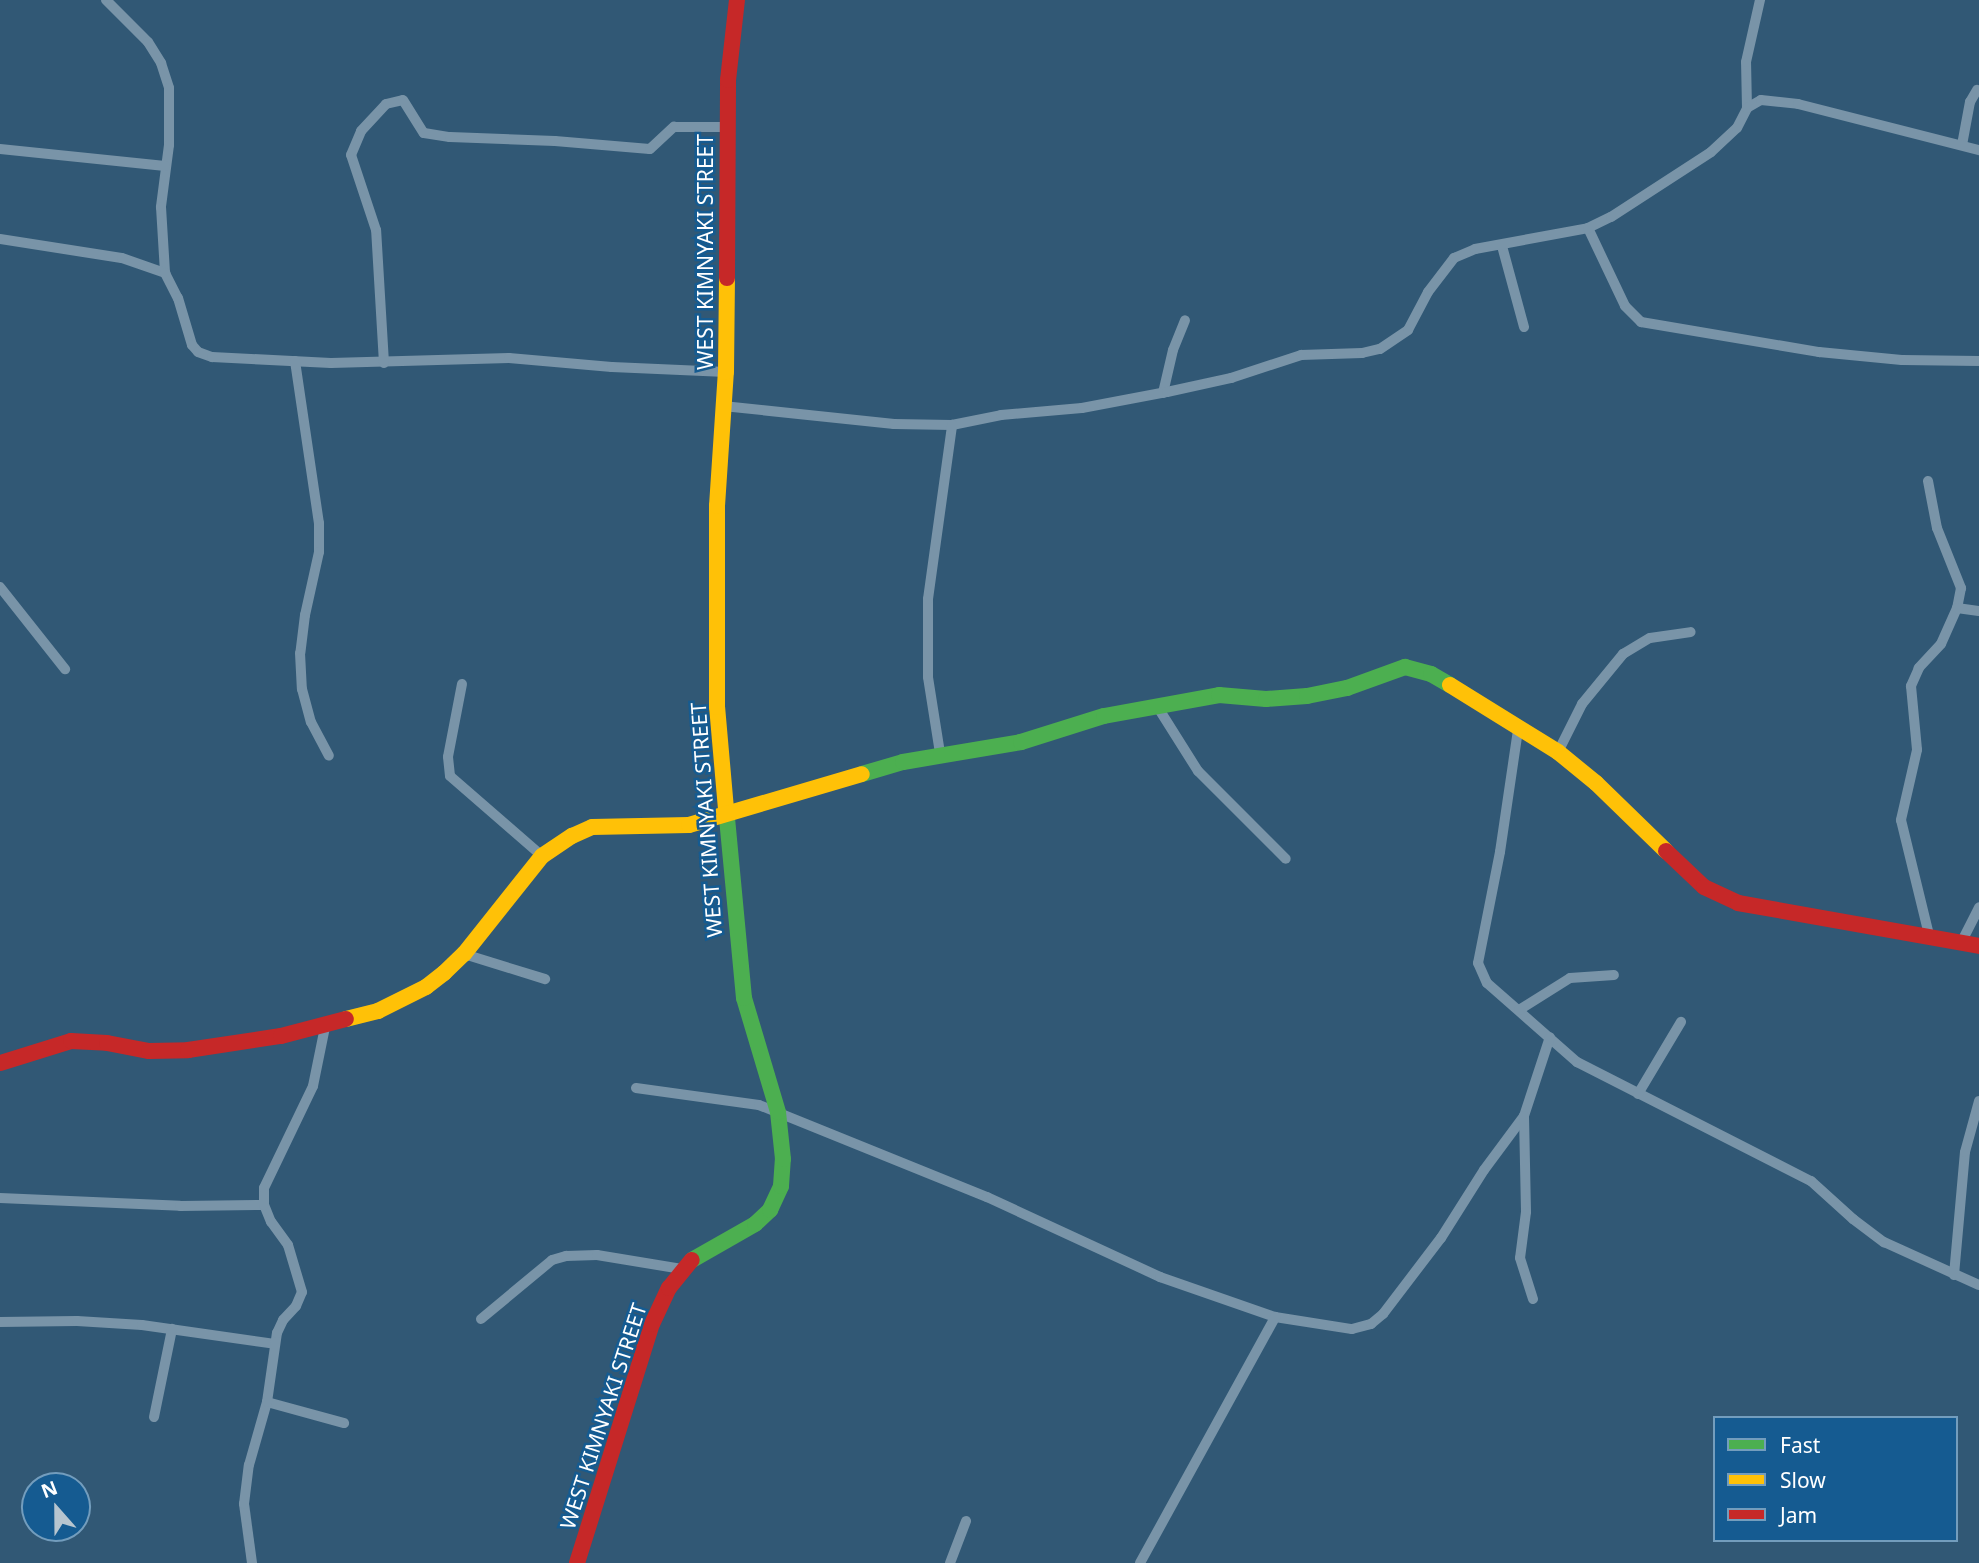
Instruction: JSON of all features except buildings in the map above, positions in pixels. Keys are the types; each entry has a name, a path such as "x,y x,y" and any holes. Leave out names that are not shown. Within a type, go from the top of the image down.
{"street":[{"path":"106,0 143,37 161,63 169,88 170,119 162,207 165,273 178,298 187,335 198,352 212,357 384,363 509,358 612,368 726,372"},
{"name":"WEST KIMNYAKI STREET","path":"577,1563 652,1324 669,1288 682,1269 755,1224 778,1197 783,1159 778,1112 744,998 732,892 717,707 717,506 726,372 728,80 737,0"},
{"path":"723,406 894,424 952,425 1002,415 1082,408 1231,378 1301,355 1362,353 1392,344 1408,330 1428,292 1454,258 1475,249 1502,247 1588,228 1611,217 1711,152 1737,128 1747,108 1746,62 1760,0"},
{"path":"1962,145 1970,102 1978,90"},
{"path":"1747,108 1761,100 1774,99 1979,150"},
{"path":"384,363 376,230 351,155 361,131 386,104 403,100 424,133 450,137 555,141 650,149 674,127 727,127"},
{"path":"0,149 165,166"},
{"path":"1588,228 1625,306 1641,322 1819,352 1902,360 1979,361"},
{"path":"0,239 122,257 165,273"},
{"path":"1502,247 1524,327"},
{"path":"1163,393 1173,350 1185,320"},
{"path":"295,361 319,523 319,552 305,615 300,653 302,689 311,722 330,756"},
{"path":"940,753 928,677 928,599 952,425"},
{"path":"1928,481 1937,528 1961,588 1957,608 1941,644 1919,668 1911,686 1917,750 1900,820 1929,935"},
{"path":"0,587 65,669"},
{"path":"1957,608 1979,611"},
{"path":"1558,752 1582,704 1623,654 1650,638 1691,632"},
{"path":"0,1063 37,1049 71,1041 169,1051 281,1036 325,1027 378,1011 435,980 464,954 542,856 572,835 592,827 669,827 727,814 940,753 1021,742 1088,720 1219,695 1266,699 1307,696 1347,688 1405,667 1432,674 1518,730 1558,752 1596,783 1704,887 1719,896 1738,903 1804,916 1929,935 1979,946"},
{"path":"463,684 448,757 450,776 542,856"},
{"path":"1157,706 1198,771 1286,859"},
{"path":"1518,730 1500,852 1478,963 1487,983 1577,1062 1811,1181 1853,1219 1884,1242 1979,1285"},
{"path":"1962,942 1979,907"},
{"path":"464,954 545,979"},
{"path":"1518,1010 1570,978 1614,975"},
{"path":"1638,1094 1681,1022"},
{"path":"252,1563 244,1504 254,1440 267,1402 279,1326 296,1306 302,1292 288,1245 271,1223 264,1206 264,1188 313,1086 325,1027"},
{"path":"636,1088 745,1101 778,1112 987,1197 1160,1277 1275,1317 1352,1329 1371,1324 1403,1291 1524,1116 1550,1037"},
{"path":"1954,1275 1965,1152 1979,1101"},
{"path":"1524,1116 1526,1212 1520,1258 1532,1299"},
{"path":"0,1198 180,1206 264,1206"},
{"path":"481,1319 552,1260 566,1256 597,1255 682,1269"},
{"path":"1140,1563 1275,1317"},
{"path":"0,1322 77,1321 172,1329 275,1344"},
{"path":"154,1417 172,1329"},
{"path":"267,1402 344,1423"},
{"path":"950,1563 966,1521"}],"traffic: fast":[{"path":"862,774 903,762 1021,742 1104,716 1219,695 1266,699 1307,696 1347,688 1405,667 1431,674 1450,685"},
{"path":"692,1260 755,1224 770,1210 781,1186 783,1159 778,1112 744,998 726,809"}],"traffic: slow":[{"path":"726,809 717,707 717,506 726,372 727,278"},
{"path":"1450,685 1558,752 1596,783 1666,851"},
{"path":"346,1019 378,1011 426,987 444,973 464,954 542,856 572,836 592,827 689,825 862,774"}],"traffic: jam":[{"path":"727,278 728,80 737,0"},
{"path":"1666,851 1704,887 1738,903 1979,946"},
{"path":"0,1063 71,1041 107,1043 149,1051 188,1050 281,1036 346,1019"},
{"path":"577,1563 652,1324 669,1288 692,1260"}]}
